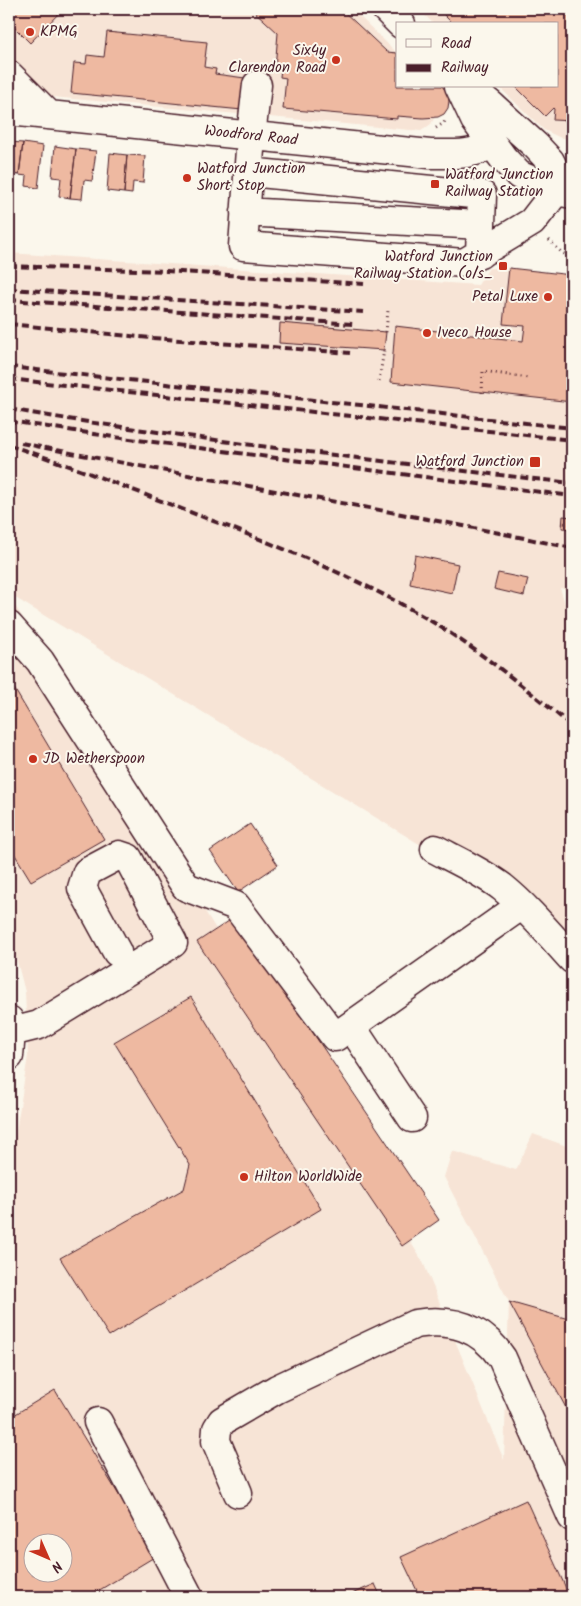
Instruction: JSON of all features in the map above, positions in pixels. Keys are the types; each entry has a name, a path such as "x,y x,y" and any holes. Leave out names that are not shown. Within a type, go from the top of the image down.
{"street":[{"path":"386,9 399,22"},
{"path":"9,75 49,115"},
{"path":"257,85 251,136 243,246 464,263 532,222 564,193"},
{"path":"461,88 470,99 492,144 519,175 564,193"},
{"path":"470,99 492,106 536,146 550,161 564,193"},
{"path":"430,154 466,125 470,99"},
{"name":"Woodford Road","path":"9,110 430,154 480,151 492,144"},
{"path":"492,144 536,146 572,159"},
{"path":"248,172 482,194 480,254"},
{"path":"245,212 481,225"},
{"path":"9,626 40,660 186,887 236,906 335,1038 522,905"},
{"path":"435,849 482,874 502,888 522,905 572,959"},
{"path":"10,1036 39,1025 173,943 128,858 120,855 87,872 82,888 117,952"},
{"path":"351,1026 412,1118"},
{"path":"238,1493 216,1441 217,1429 222,1421 278,1389 415,1324 432,1321 450,1322 466,1327 482,1336 493,1345 502,1358 572,1517"},
{"path":"98,1422 181,1594"}],"path":[{"path":"544,234 562,253 572,257"},
{"path":"386,332 388,310"},
{"path":"379,381 384,350"},
{"path":"482,393 483,371 528,378"},
{"path":"564,523 561,523 572,524"},
{"path":"572,583 570,582 572,597"}],"shaded area":[{"path":"9,9 352,9 396,52 396,88 402,88 442,104 431,124 421,131 9,93"},
{"path":"418,9 572,9 572,138 561,138 544,130 500,88 558,88 558,22 432,22"},
{"path":"9,253 478,285 489,268 509,268 572,275 572,591 560,588 572,625 572,937 9,594"},
{"path":"9,596 423,1262 504,1460 509,1302 444,1177 452,1151 516,1170 533,1134 572,1148 572,1597 9,1597 9,1176 28,1056 25,992 9,930"}],"building":[{"name":"KPMG","path":"9,9 63,9 30,43 9,22"},
{"name":"Six4y Clarendon Road","path":"252,9 341,9 387,52 396,53 396,88 444,88 448,94 448,108 444,114 438,117 397,116 397,119 283,109 286,78 280,77 281,68 275,68 278,33"},
{"path":"450,9 572,9 572,121 553,120 553,108 545,116 517,88 558,88 558,22 451,22 444,15"},
{"path":"107,32 207,42 204,67 216,69 215,74 245,78 242,110 71,93 74,63 86,64 87,55 104,57"},
{"path":"9,142 23,143 19,175 12,174 11,186 9,186"},
{"path":"23,143 43,146 38,188 26,186 27,176 19,175"},
{"path":"55,146 76,149 70,198 59,196 61,178 52,177"},
{"path":"76,149 96,151 92,181 84,180 82,199 70,198"},
{"path":"110,153 127,155 124,193 107,191"},
{"path":"127,155 145,156 143,183 133,182 132,194 124,193"},
{"name":"Iveco House","path":"509,268 572,275 572,402 391,382 395,326 523,341 525,326 503,324"},
{"path":"280,323 386,332 384,350 279,343"},
{"path":"563,516 572,517 572,529 562,528"},
{"path":"415,555 458,564 452,593 410,584"},
{"path":"498,573 528,579 524,596 494,589"},
{"name":"JD Wetherspoon","path":"9,680 104,839 31,881 9,845"},
{"path":"250,824 278,865 238,892 210,851"},
{"path":"235,917 439,1220 402,1246 197,942"},
{"name":"Hilton WorldWide","path":"191,997 321,1209 109,1336 60,1258 184,1189 190,1165 114,1042"},
{"path":"509,1302 572,1320 572,1419"},
{"path":"55,1390 156,1556 88,1597 9,1597 9,1418"},
{"path":"526,1500 570,1597 420,1597 401,1557"},
{"path":"375,1584 381,1597 345,1597"}],"railway":[{"path":"9,266 167,271 364,284"},
{"path":"9,289 363,312"},
{"path":"9,300 353,324"},
{"path":"9,324 140,337 350,353"},
{"path":"9,367 572,428"},
{"path":"9,379 572,440"},
{"path":"9,409 237,443 572,483"},
{"path":"9,421 114,437 572,496"},
{"path":"21,443 434,520 572,548"},
{"path":"9,445 245,533 367,586 445,630 501,669 572,726"}],"place":[{"name":"KPMG","path":"30,32"},
{"name":"Six4y Clarendon Road","path":"336,60"},
{"name":"Watford Junction Short Stop","path":"187,178"},
{"name":"Watford Junction Railway Station","path":"435,184"},
{"name":"Watford Junction Railway Station (o/s_","path":"503,266"},
{"name":"Petal Luxe","path":"548,297"},
{"name":"Iveco House","path":"427,333"},
{"name":"Watford Junction","path":"535,462"},
{"name":"JD Wetherspoon","path":"33,759"},
{"name":"Hilton WorldWide","path":"244,1177"}]}
